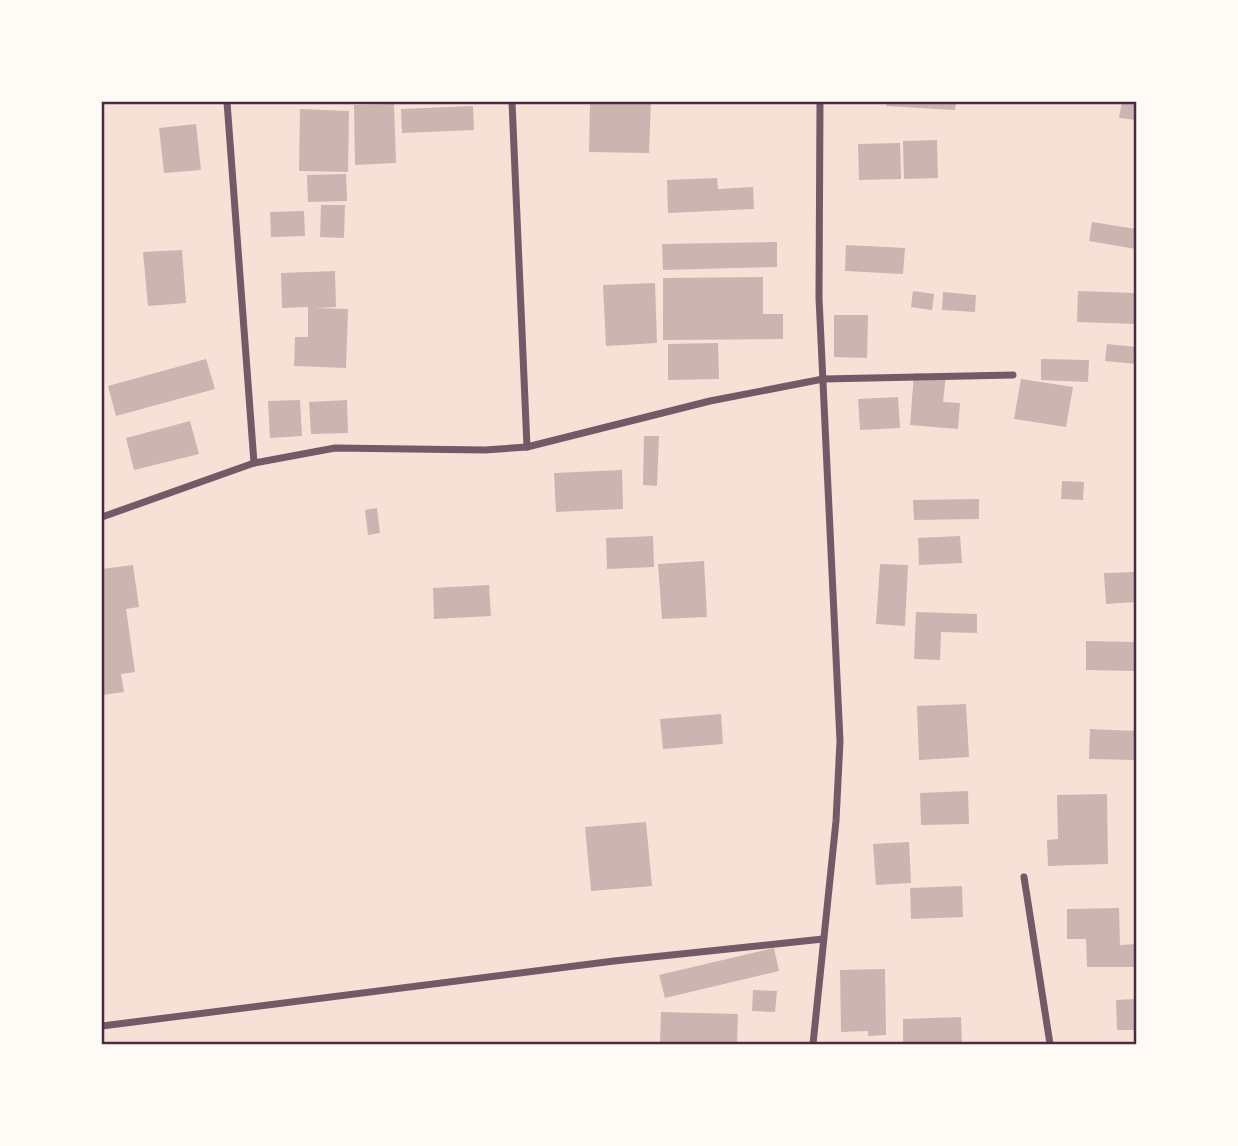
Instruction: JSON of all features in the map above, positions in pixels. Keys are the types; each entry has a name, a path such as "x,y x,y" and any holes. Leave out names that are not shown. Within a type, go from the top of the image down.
{"street":[{"path":"227,102 254,463"},
{"path":"512,102 527,447"},
{"path":"813,1045 836,821 840,741 819,298 820,102"},
{"path":"102,517 254,463 335,448 485,450 527,447 710,401 822,379 1013,374"},
{"path":"1024,877 1050,1045"},
{"path":"102,1027 614,961 822,939"}],"building":[{"path":"590,102 651,102 649,153 589,152"},
{"path":"887,102 956,102 955,110 886,106"},
{"path":"1122,102 1136,102 1136,120 1119,118"},
{"path":"394,104 396,163 355,165 354,105"},
{"path":"473,106 474,130 402,133 401,109"},
{"path":"300,109 349,111 348,172 299,171"},
{"path":"196,124 201,170 164,173 159,128"},
{"path":"937,140 938,178 904,179 903,141"},
{"path":"900,143 901,179 859,180 858,144"},
{"path":"346,174 347,201 308,202 307,175"},
{"path":"717,178 718,189 753,187 754,209 668,213 667,180"},
{"path":"321,205 345,205 344,238 320,237"},
{"path":"304,211 305,236 271,237 270,212"},
{"path":"1092,222 1136,229 1136,249 1089,241"},
{"path":"777,242 777,267 663,270 662,244"},
{"path":"846,245 905,248 903,274 845,271"},
{"path":"182,250 186,303 148,306 143,252"},
{"path":"335,271 336,307 315,308 348,309 346,368 294,366 295,337 308,337 308,307 282,308 281,273"},
{"path":"763,277 763,314 783,314 783,339 663,340 663,278"},
{"path":"655,283 657,343 606,346 603,285"},
{"path":"913,291 934,294 932,310 911,307"},
{"path":"1078,291 1136,293 1136,324 1077,322"},
{"path":"943,292 976,295 975,312 942,310"},
{"path":"834,315 868,315 867,358 834,357"},
{"path":"718,343 719,379 668,380 668,344"},
{"path":"1107,344 1136,347 1136,364 1105,361"},
{"path":"206,359 215,389 116,416 108,386"},
{"path":"1041,359 1089,360 1088,382 1041,380"},
{"path":"914,373 946,375 943,402 960,403 958,429 910,425"},
{"path":"1021,379 1073,387 1066,427 1014,419"},
{"path":"898,397 900,428 860,430 858,399"},
{"path":"300,400 302,436 270,438 268,401"},
{"path":"347,400 348,433 311,434 309,402"},
{"path":"190,421 199,454 134,470 126,438"},
{"path":"644,436 659,436 657,486 643,485"},
{"path":"622,470 623,509 556,512 554,473"},
{"path":"1062,481 1084,482 1083,500 1061,499"},
{"path":"979,499 979,519 914,520 913,500"},
{"path":"377,508 380,533 368,535 365,510"},
{"path":"653,536 654,567 607,569 606,538"},
{"path":"960,536 962,563 919,565 918,538"},
{"path":"704,561 707,617 662,619 658,564"},
{"path":"880,564 908,565 905,626 876,624"},
{"path":"133,565 139,607 126,609 135,672 121,674 124,692 102,695 102,569"},
{"path":"1136,572 1136,602 1106,604 1104,573"},
{"path":"489,585 491,616 434,619 433,588"},
{"path":"916,612 977,614 977,633 941,632 940,660 914,659"},
{"path":"1086,641 1136,642 1136,671 1086,670"},
{"path":"966,704 969,757 919,760 917,706"},
{"path":"721,714 723,744 663,749 660,719"},
{"path":"1090,729 1136,731 1136,760 1089,759"},
{"path":"968,791 969,824 921,825 920,793"},
{"path":"1107,794 1108,864 1048,866 1047,840 1058,839 1057,795"},
{"path":"646,822 652,886 591,891 585,827"},
{"path":"909,842 911,883 876,885 873,844"},
{"path":"962,886 963,917 911,919 910,888"},
{"path":"1119,908 1120,945 1136,944 1136,967 1087,967 1086,939 1067,939 1067,909"},
{"path":"774,948 779,971 665,998 659,975"},
{"path":"885,969 886,1035 868,1036 868,1031 841,1032 840,970"},
{"path":"753,990 777,991 775,1012 752,1011"},
{"path":"1136,999 1136,1030 1117,1030 1116,1000"},
{"path":"661,1012 738,1014 737,1044 660,1044"},
{"path":"961,1017 962,1044 903,1044 903,1019"}]}
